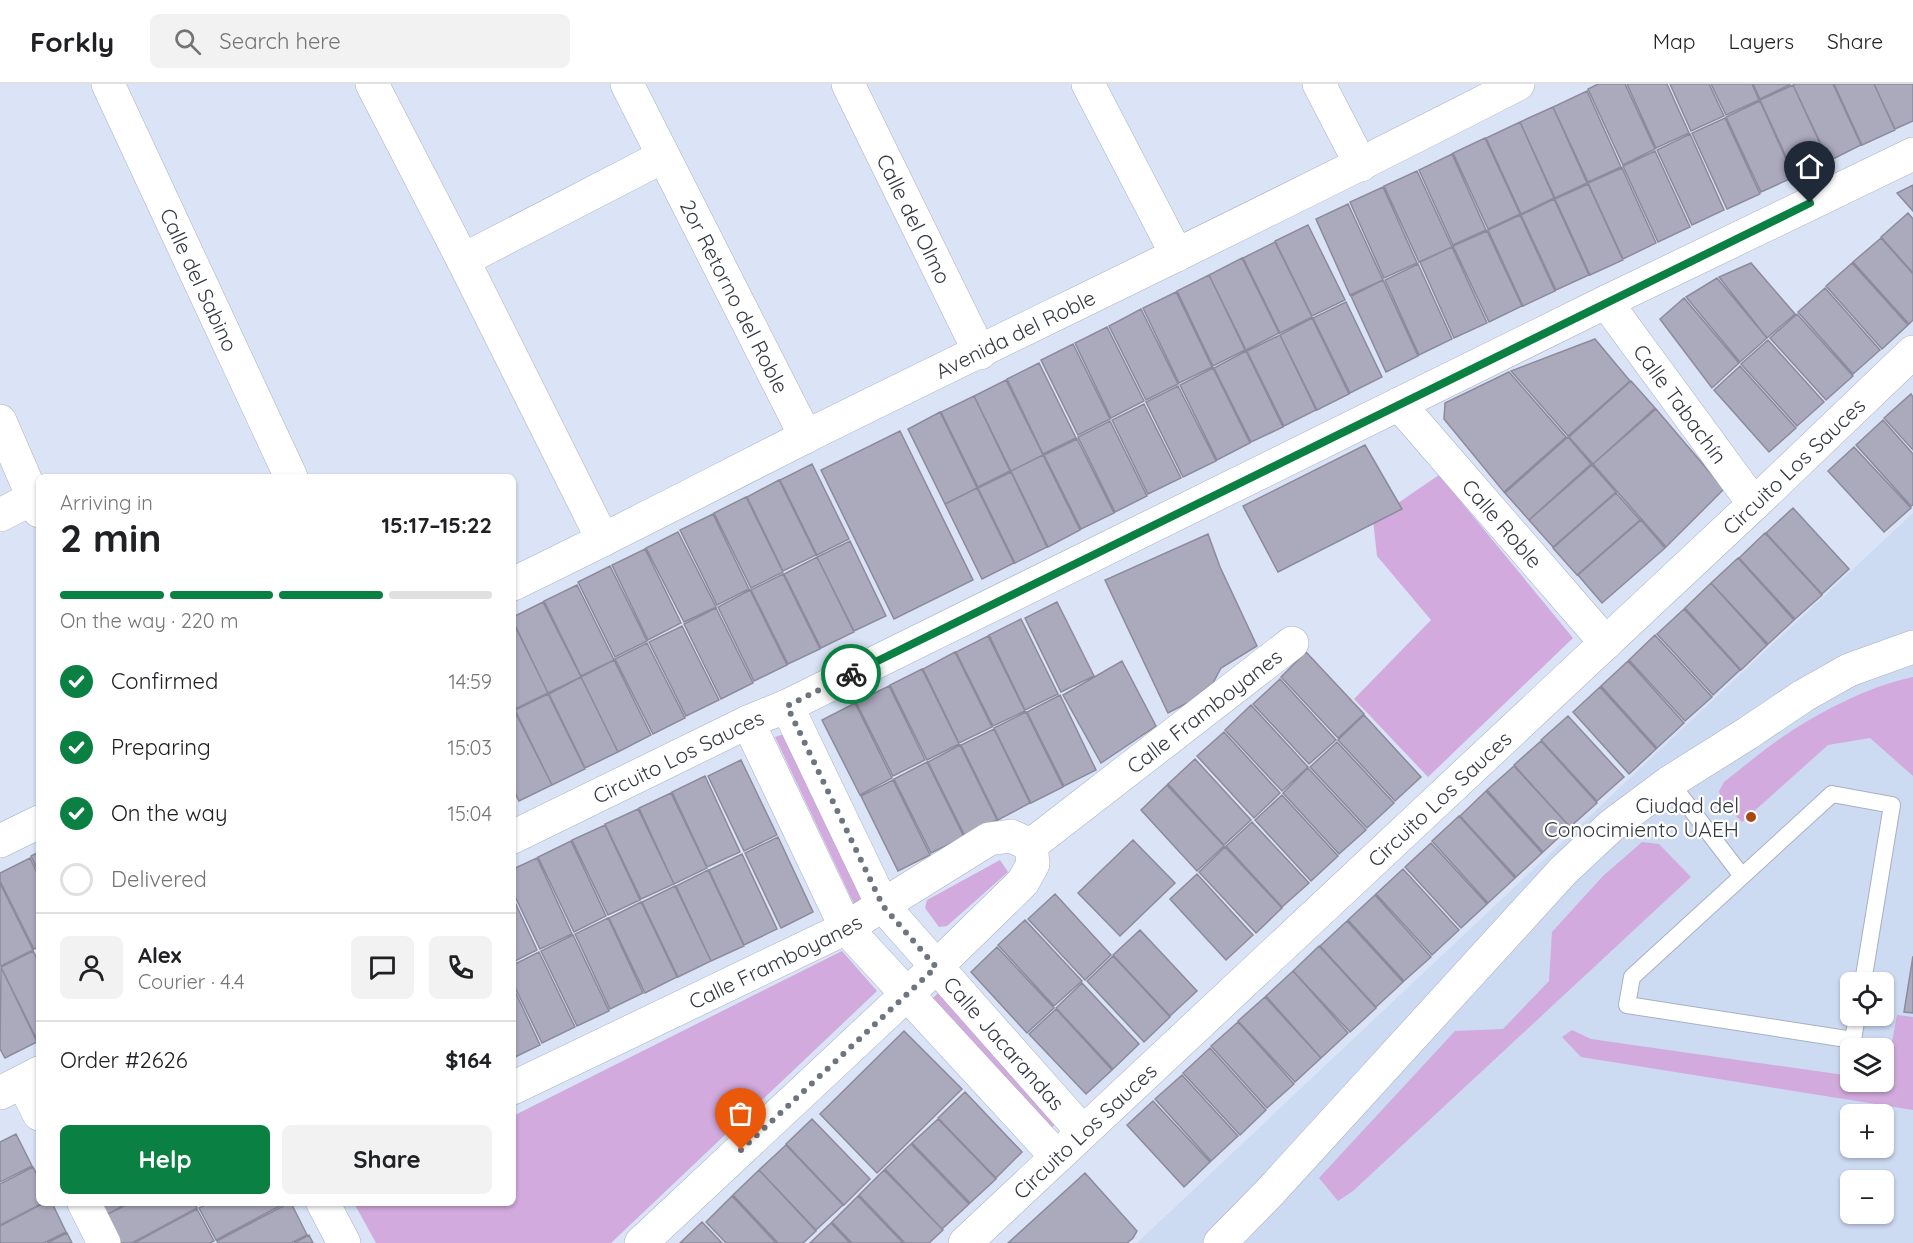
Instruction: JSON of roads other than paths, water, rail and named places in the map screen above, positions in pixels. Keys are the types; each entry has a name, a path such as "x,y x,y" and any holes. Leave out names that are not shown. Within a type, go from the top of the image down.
{"street":[{"name":"Calle del Sabino","path":"108,84 290,474"},
{"path":"372,84 603,540"},
{"name":"2or Retorno del Roble","path":"627,84 806,437"},
{"name":"Calle del Olmo","path":"848,84 980,353"},
{"path":"1088,84 1177,255"},
{"path":"1319,84 1361,165"},
{"name":"Avenida del Roble","path":"516,583 806,437 1361,165 1518,84"},
{"name":"Circuito Los Sauces","path":"516,836 787,706 1606,302 1913,154"},
{"path":"463,260 662,157"},
{"name":"Calle Tabachín","path":"1606,302 1755,504"},
{"name":"Circuito Los Sauces","path":"964,1243 1755,504 1913,352"},
{"name":"Calle Roble","path":"1399,404 1606,643"},
{"path":"0,515 36,505 2,425"},
{"name":"Calle Framboyanes","path":"516,1087 846,928 989,839 1011,836 1031,845 1292,643"},
{"path":"1220,1243 1271,1191 1563,872 1611,826 1670,782 1803,696 1849,670 1913,647"},
{"name":"Calle Jacarandas","path":"787,706 883,906 1082,1131"},
{"name":"Calle Jacarandas","path":"748,723 846,928 1056,1156"},
{"path":"0,841 36,823"},
{"path":"641,1243 936,967 1023,882 1033,864 1031,845"},
{"path":"20,1083 36,1109"},
{"path":"86,1206 104,1243"},
{"path":"325,1206 344,1243"}],"lane":[{"path":"1670,782 1742,876"},
{"path":"1855,1026 1853,1040 1627,1005 1632,977 1832,794 1892,805 1865,972"}],"place":[{"name":"Ciudad del Conocimiento UAEH","path":"1751,817"}]}
